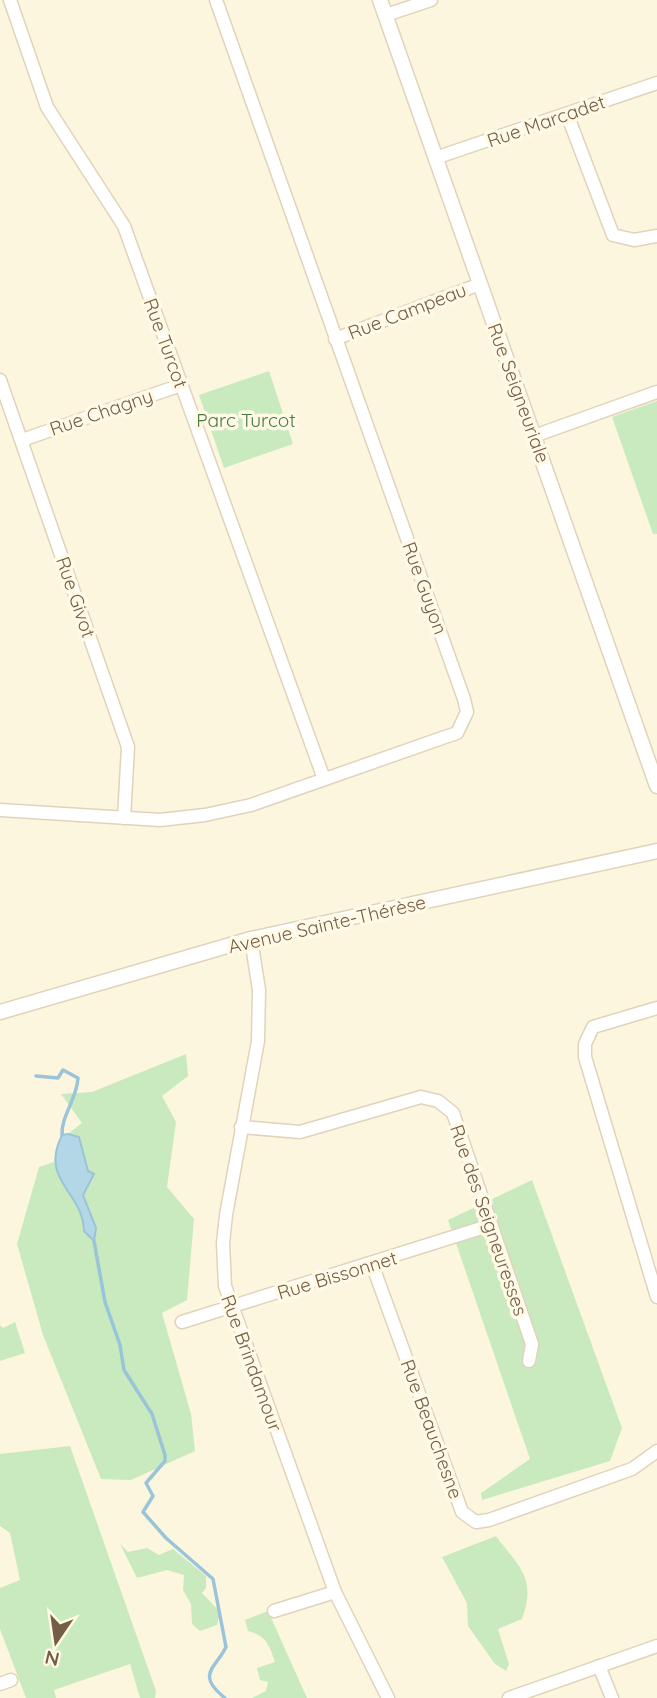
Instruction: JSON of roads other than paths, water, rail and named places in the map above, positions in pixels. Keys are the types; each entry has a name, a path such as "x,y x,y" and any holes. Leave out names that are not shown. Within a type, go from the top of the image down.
{"street":[{"name":"Rue Turcot","path":"10,0 47,107 124,226 324,779"},
{"name":"Rue Guyon","path":"0,810 160,820 205,816 251,805 457,733 467,712 216,0"},
{"name":"Rue Seigneuriale","path":"380,0 657,786"},
{"path":"386,15 431,0"},
{"name":"Rue Marcadet","path":"435,158 657,83"},
{"path":"567,114 613,235 634,240 657,236"},
{"name":"Rue Campeau","path":"335,339 480,284"},
{"name":"Rue Givot","path":"0,380 128,747 124,818"},
{"name":"Rue Chagny","path":"22,440 181,385"},
{"path":"534,436 657,392"},
{"name":"Avenue Sainte-Thérèse","path":"0,1012 251,939 657,851"},
{"name":"Rue Brindamour","path":"251,939 260,1013 258,1041 223,1242 225,1286 335,1592 388,1698"},
{"path":"657,1008 593,1027 585,1044 585,1057 657,1297"},
{"name":"Rue des Seigneuresses","path":"241,1127 300,1132 421,1097 438,1101 453,1113 532,1344 529,1361"},
{"name":"Rue Bissonnet","path":"182,1322 491,1225"},
{"name":"Rue Beauchesne","path":"372,1264 458,1503 462,1512 476,1522 489,1520 632,1469 657,1451"},
{"path":"274,1611 335,1592"},
{"path":"509,1698 657,1646"},
{"path":"599,1666 612,1698"}],"water":[{"path":"62,1135 79,1137 88,1171 94,1174 83,1195 96,1228 94,1241 84,1231 82,1217 59,1175 56,1164 56,1151"}],"waterway":[{"path":"36,1076 58,1078 63,1070 78,1078 62,1135"},
{"path":"94,1241 105,1302 120,1345 124,1370 152,1414 165,1455 165,1461 146,1483 153,1496 143,1512 166,1538 213,1579 226,1647 209,1677 216,1690 225,1698"}],"park label":[{"name":"Parc Turcot","path":"246,420"}]}
